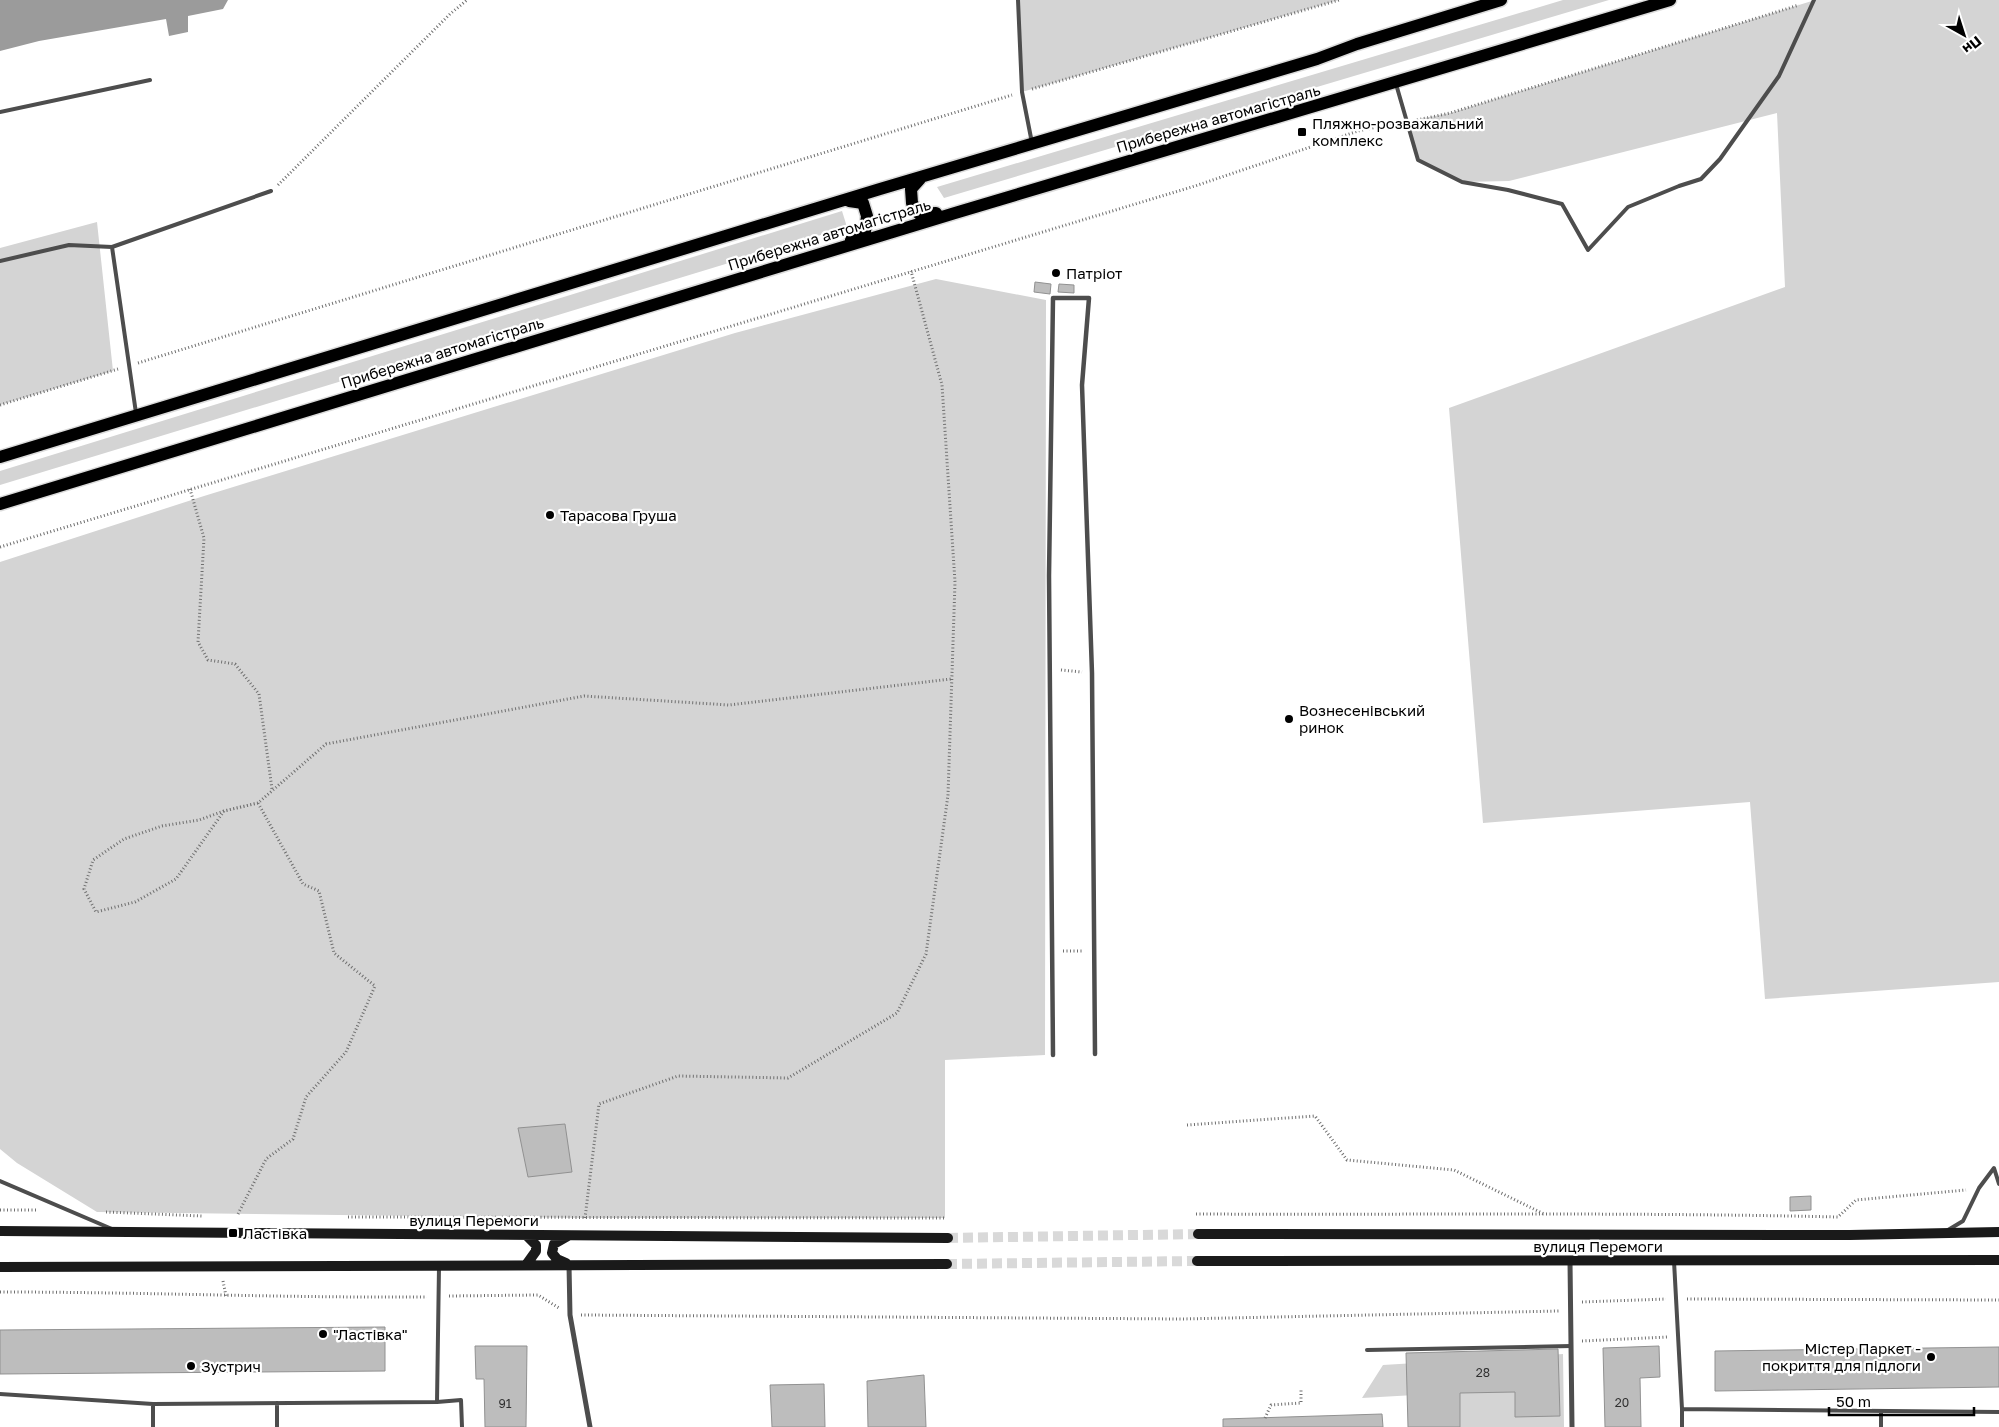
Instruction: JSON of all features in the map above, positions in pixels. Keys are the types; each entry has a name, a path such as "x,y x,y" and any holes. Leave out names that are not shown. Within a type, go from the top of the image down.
{"main road":[{"name":"Прибережна автомагістраль","path":"0,457 844,200 920,179 1317,59 1357,44 1502,0"},
{"name":"Прибережна автомагістраль","path":"0,504 955,212 1670,0"},
{"path":"920,179 911,189 912,203 919,214 955,212"},
{"path":"841,247 865,232 867,216 863,203 844,200"},
{"name":"вулиця Перемоги","path":"0,1231 948,1238"},
{"name":"вулиця Перемоги","path":"1198,1234 1941,1234 1999,1232"},
{"path":"526,1235 536,1245 536,1251 526,1265"},
{"path":"569,1265 557,1259 552,1253 554,1244 571,1235"},
{"name":"вулиця Перемоги","path":"1197,1261 1999,1260"},
{"path":"0,1268 947,1264"}],"street":[{"path":"1054,1055 1050,669 1053,298 1089,298 1082,385 1092,672 1095,1054"},
{"path":"1570,1261 1572,1427"},
{"path":"569,1265 570,1314 590,1427"}],"lane":[{"path":"1018,0 1022,92 1032,145"},
{"path":"1395,82 1409,121 1418,160 1462,182 1508,190 1562,204 1588,250 1628,207 1701,179 1720,159 1779,76 1814,0"},
{"path":"0,112 150,80"},
{"path":"0,261 70,245 112,247 271,191"},
{"path":"112,247 137,415"},
{"path":"1941,1234 1963,1221 1979,1188 1994,1168 1999,1184"},
{"path":"0,1181 66,1211 121,1232"},
{"path":"1674,1260 1682,1427"},
{"path":"437,1402 439,1265"},
{"path":"1367,1350 1571,1343"},
{"path":"0,1394 153,1404 437,1402 461,1400 462,1427"},
{"path":"277,1403 277,1427"},
{"path":"153,1404 153,1427"},
{"path":"1682,1409 1880,1413 1999,1412"},
{"path":"1880,1413 1881,1427"}],"path":[{"path":"271,191 450,14 467,0"},
{"path":"0,405 1022,92 1339,0"},
{"path":"0,547 1194,186 1358,131 1450,114 1814,0"},
{"path":"585,1218 599,1104 678,1076 788,1078 897,1014 926,954 948,795 954,582 942,384 911,271"},
{"path":"190,489 204,538 198,642 208,660 235,664 259,694 272,790"},
{"path":"1050,669 1092,672"},
{"path":"224,811 176,878 135,902 96,912 84,889 93,860 124,839 162,826 199,820 224,811 258,803 326,744 584,696 729,705 951,679"},
{"path":"245,1217 236,1215 266,1159 293,1139 306,1097 346,1052 375,986 334,953 319,890 303,884 258,803"},
{"path":"1052,951 1094,950"},
{"path":"1187,1125 1315,1116 1347,1160 1454,1170 1547,1215"},
{"path":"1196,1214 1547,1215 1673,1213 1838,1216 1856,1200 1979,1188"},
{"path":"0,1210 38,1210"},
{"path":"97,1212 210,1216"},
{"path":"345,1217 945,1218"},
{"path":"0,1292 99,1292 313,1298"},
{"path":"1570,1303 1677,1299 1999,1300"},
{"path":"570,1314 1181,1319 1570,1311"},
{"path":"1571,1343 1679,1337"},
{"path":"1265,1418 1271,1405 1301,1403 1301,1389"}],"shaded area":[{"path":"0,0 228,0 223,9 188,16 188,32 169,36 166,19 39,41 0,51"},
{"path":"1018,0 1339,0 1022,92"},
{"path":"1563,0 1609,0 944,198 937,187"},
{"path":"1815,0 1999,0 1999,982 1765,999 1750,802 1483,823 1449,408 1785,287 1777,113 1509,181 1462,182 1418,160 1409,121 1450,113"},
{"path":"842,211 847,227 0,485 0,471"},
{"path":"97,222 113,371 0,405 0,248"},
{"path":"936,279 1046,300 1045,1055 945,1060 945,1218 585,1218 97,1212 17,1163 0,1149 0,562 204,496 735,333"},
{"path":"1563,1354 1564,1427 1453,1427 1450,1393 1362,1398 1383,1365"}],"building":[{"path":"1035,282 1051,284 1050,294 1034,292"},
{"path":"1059,284 1074,285 1074,293 1058,292"},
{"path":"565,1124 572,1172 528,1177 518,1128"},
{"path":"1811,1196 1811,1210 1790,1211 1790,1197"},
{"path":"385,1327 385,1371 0,1374 0,1330"},
{"path":"475,1346 527,1346 526,1427 485,1427 484,1379 476,1379"},
{"path":"1659,1346 1660,1377 1640,1378 1641,1427 1605,1427 1603,1348"},
{"path":"1999,1347 1999,1387 1715,1391 1715,1351"},
{"path":"1558,1349 1560,1416 1515,1417 1515,1392 1460,1393 1460,1427 1408,1427 1406,1353"},
{"path":"924,1375 926,1427 868,1427 867,1381"},
{"path":"824,1384 825,1427 772,1427 770,1385"},
{"path":"1382,1414 1383,1427 1223,1427 1223,1419"}],"tunnel":[{"path":"948,1238 1198,1234"},
{"path":"947,1264 1197,1261"}],"place":[{"name":"Пляжно-розважальний комплекс","path":"1302,132"},
{"name":"Патріот","path":"1056,273"},
{"name":"Тарасова Груша","path":"550,515"},
{"name":"Вознесенівський ринок","path":"1289,719"},
{"name":"Ластівка","path":"233,1233"},
{"name":"\"Ластівка\"","path":"323,1334"},
{"name":"Містер Паркет - покриття для підлоги","path":"1931,1357"},
{"name":"Зустрич","path":"191,1366"}]}
